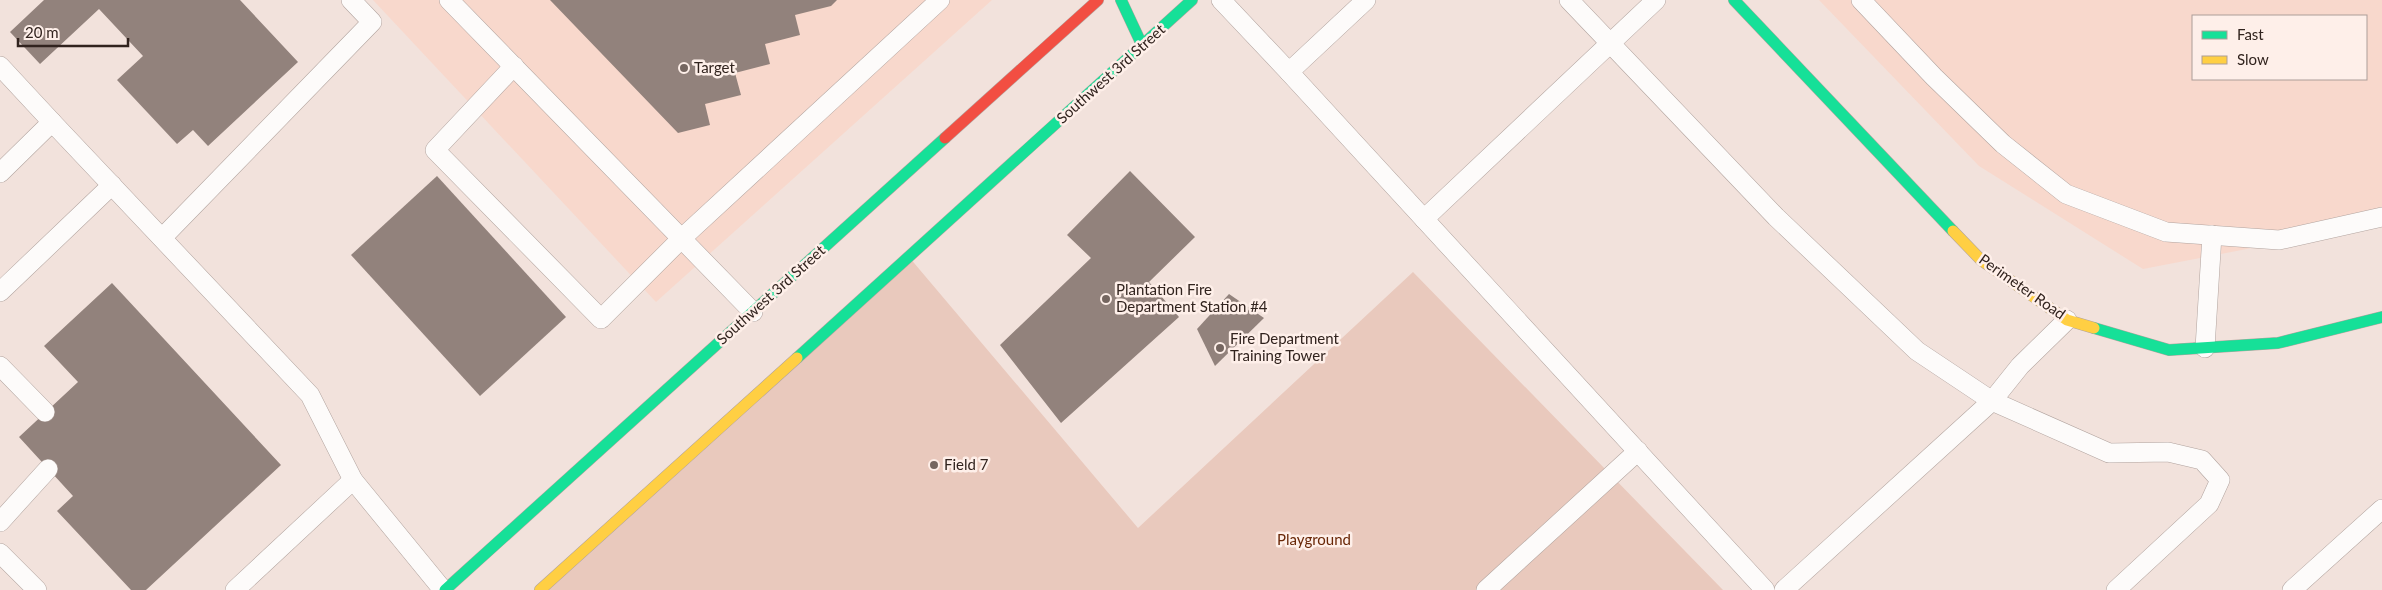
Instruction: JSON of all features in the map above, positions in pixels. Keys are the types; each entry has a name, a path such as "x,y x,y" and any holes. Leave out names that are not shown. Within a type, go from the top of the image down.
{"street":[{"name":"Southwest 3rd Street","path":"444,590 1098,0"},
{"path":"1121,0 1142,45"},
{"name":"Southwest 3rd Street","path":"540,590 1192,0"},
{"name":"Perimeter Road","path":"1734,0 1981,260 2067,320 2169,350 2278,343 2382,316"}],"lane":[{"path":"162,238 372,22 351,0"},
{"path":"449,0 753,312"},
{"path":"514,66 435,150 600,319 682,238 940,0"},
{"path":"1221,0 1765,590"},
{"path":"1289,72 1366,0"},
{"path":"1569,0 1776,217 1917,352 1992,401 2109,453 2168,452 2202,460 2220,480 2209,504 2116,590"},
{"path":"1424,219 1656,0"},
{"path":"1861,0 1934,77 2003,144 2066,194 2166,232 2279,240 2382,217"},
{"path":"0,66 310,395 353,480 444,590"},
{"path":"0,173 52,122"},
{"path":"0,292 112,185"},
{"path":"2205,348 2212,235"},
{"path":"1784,590 1992,401 2020,366 2067,320"},
{"path":"0,366 45,412"},
{"path":"1486,590 1638,451"},
{"path":"0,522 48,469"},
{"path":"235,590 353,480"},
{"path":"2292,590 2382,509"},
{"path":"0,553 37,590"}],"shaded area":[{"path":"373,0 992,0 656,302"},
{"path":"1819,0 2382,0 2382,223 2143,269 1979,166"}],"green space":[{"name":"Playground","path":"909,257 1138,528 1413,272 1723,590 540,590"}],"building":[{"path":"44,0 240,0 298,62 208,146 193,130 177,144 117,80 143,56 99,9 40,64 10,32"},
{"name":"Target","path":"550,0 837,0 831,6 795,15 800,35 765,44 770,64 735,73 741,95 705,104 710,125 678,133"},
{"name":"Plantation Fire Department Station #4","path":"1130,171 1195,237 1149,282 1179,317 1061,423 1000,345 1091,258 1067,235"},
{"path":"437,176 566,317 480,396 351,255"},
{"path":"112,283 281,465 146,590 131,590 57,511 73,496 19,437 78,382 44,346"},
{"name":"Fire Department Training Tower","path":"1229,294 1264,318 1215,366 1197,329"}],"traffic: fast":[{"path":"1121,0 1142,45"},
{"path":"797,358 1192,0"},
{"path":"1734,0 1953,231"},
{"path":"445,590 945,138"},
{"path":"2094,328 2169,350 2278,343 2382,317"}],"traffic: slow":[{"path":"1953,231 1981,260 2067,320 2094,328"},
{"path":"540,590 797,358"}],"traffic: jam":[{"path":"945,138 1098,0"}],"place":[{"name":"Target","path":"684,68"},
{"name":"Plantation Fire Department Station #4","path":"1106,299"},
{"name":"Fire Department Training Tower","path":"1220,348"},
{"name":"Field 7","path":"934,465"}]}
